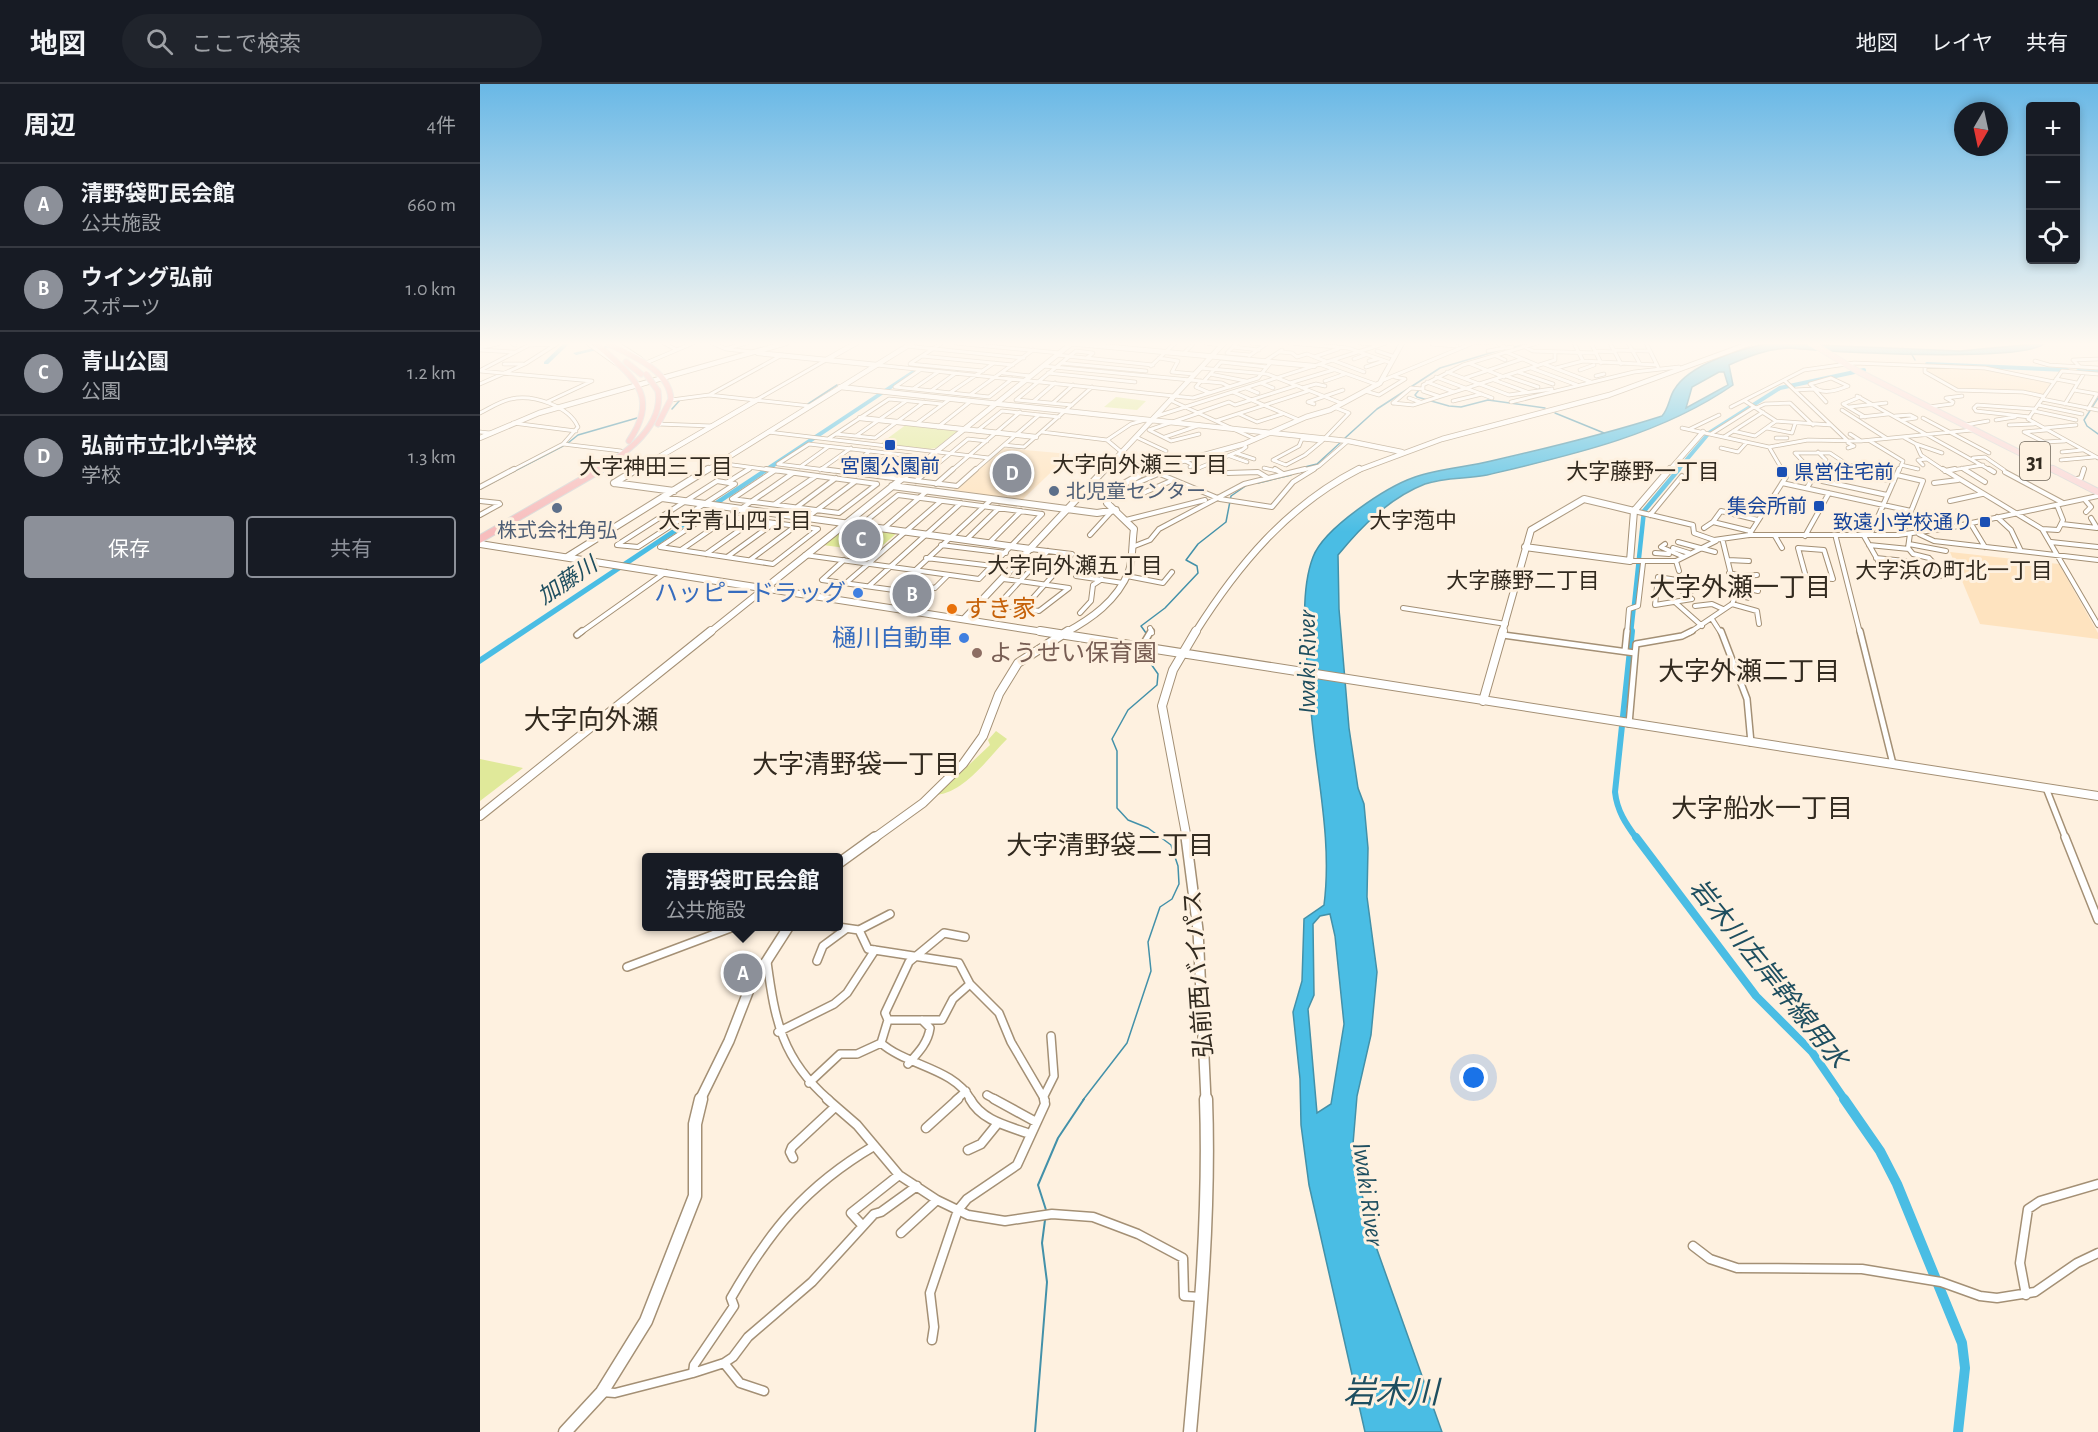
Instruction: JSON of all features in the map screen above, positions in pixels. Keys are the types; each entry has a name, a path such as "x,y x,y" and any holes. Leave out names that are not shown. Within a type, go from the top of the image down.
{"highway":[{"path":"624,449 638,431 644,417 644,406"},
{"path":"624,449 650,419 654,406"},
{"path":"480,537 577,484 658,424 668,406"}],"main road":[{"name":"31","path":"1928,407 2098,494"}],"street":[{"path":"480,413 496,406"},
{"path":"480,487 563,444 576,431 577,421 553,406"},
{"path":"480,438 513,423 563,406"},
{"path":"674,491 614,483 746,406"},
{"path":"566,558 810,406"},
{"path":"828,439 878,406"},
{"path":"856,436 898,406"},
{"path":"836,434 874,438 919,406"},
{"path":"916,424 940,406"},
{"path":"938,427 965,406"},
{"path":"480,816 994,406"},
{"path":"1015,406 1150,419 1323,440"},
{"path":"1004,445 1024,447 1071,406"},
{"path":"965,618 1164,406"},
{"path":"1107,440 1131,424 1188,406"},
{"path":"1171,441 1149,430 1218,406"},
{"path":"1216,421 1264,406 1299,420"},
{"name":"弘前西バイパス","path":"1190,1432 1202,1297 1208,1158 1198,930 1191,862 1162,706 1166,689 1184,652 1234,572 1256,546 1331,485 1403,452 1570,406"},
{"path":"1731,408 1735,406"},
{"path":"1625,723 1633,608 1638,606 1637,512 1708,433 1754,406 1776,421 1832,425"},
{"path":"1793,406 1814,425"},
{"path":"1812,406 1854,446 1849,449 1840,442"},
{"path":"1847,407 1856,406"},
{"path":"1876,406 1973,458 1994,472"},
{"path":"1928,407 1937,406"},
{"path":"2030,417 1985,413 1976,411 1974,406 2036,408 2082,414"},
{"path":"2075,406 2098,410"},
{"path":"1185,407 1255,439"},
{"path":"843,860 923,803 963,764 983,736 999,694 1015,667 1026,656 1099,613 1123,583 1127,576 1134,530 1107,503 1110,494 1148,470 1244,444 1334,407 1349,413 1323,440 1313,452 1286,465 1273,460 1299,446 1302,439 1323,440 1347,441 1403,452"},
{"path":"1847,407 1865,417"},
{"path":"2036,408 2028,419 2097,458"},
{"path":"2036,408 2076,420"},
{"path":"1842,410 1887,439"},
{"path":"977,431 1002,411 1059,417"},
{"path":"936,484 1020,412"},
{"path":"1724,437 1763,412"},
{"path":"885,477 912,456 808,444 778,464 957,486 1039,414"},
{"path":"1239,414 1257,422 1283,414"},
{"path":"1688,429 1719,415"},
{"path":"1855,418 1910,415 1916,418 1900,420"},
{"path":"1996,420 2016,418 2014,415"},
{"path":"860,418 1036,437"},
{"path":"1923,418 1989,453"},
{"path":"1733,431 1755,436 1776,421"},
{"path":"1963,425 1988,421"},
{"path":"513,423 576,431"},
{"path":"2009,425 2035,423"},
{"path":"658,424 712,426"},
{"path":"1767,428 1791,433 1795,424"},
{"path":"1165,438 1200,425"},
{"path":"2050,446 2024,432 2076,425"},
{"path":"1682,428 1769,447 1789,440"},
{"path":"1776,438 1848,442 1972,430"},
{"path":"1782,431 1789,440"},
{"path":"480,432 490,433"},
{"path":"768,432 989,458"},
{"path":"1042,432 1107,440 1122,450 1137,465 1215,498 1272,507 1293,482 1319,466 1347,441"},
{"path":"1156,446 1199,434"},
{"path":"1850,434 1861,441"},
{"path":"1136,436 1166,451"},
{"path":"1903,437 1942,453"},
{"path":"916,481 968,439 987,441"},
{"path":"1814,440 1817,446"},
{"path":"1869,440 1901,459 1897,475 1867,536 1876,558 1884,571 1946,576 1929,558 1911,549"},
{"path":"1823,441 1828,447"},
{"path":"2044,442 2067,441"},
{"path":"1721,448 1738,452 1747,442"},
{"path":"820,470 858,443"},
{"path":"563,444 624,449"},
{"path":"1183,460 1193,465 1192,468 1230,456 1245,448 1244,444"},
{"path":"1916,444 1927,459 1958,480 2042,529 2098,625"},
{"path":"800,467 828,447"},
{"path":"1525,547 1637,562 1653,559 1676,561 1700,547 1723,542 1725,538 1750,533 1786,476 1769,447"},
{"path":"2062,452 2083,450"},
{"path":"843,472 870,451"},
{"path":"1818,452 1826,460"},
{"path":"1807,488 1813,479 1813,474 1795,453 1832,452 1841,456 1848,465"},
{"path":"1236,453 1254,459"},
{"path":"863,475 891,454"},
{"path":"1230,456 1247,462"},
{"path":"1973,458 1985,457 2005,471 2064,504"},
{"path":"2061,460 2097,458"},
{"path":"1923,465 1918,460 1927,459"},
{"path":"718,463 751,468 772,470 836,478 877,484 839,513 732,499 772,470"},
{"path":"1857,465 1869,476 1894,481"},
{"path":"1901,465 1918,469"},
{"path":"1945,471 1983,465"},
{"path":"1132,547 1150,540 1159,529 1244,484 1319,466"},
{"path":"1807,466 1871,466"},
{"path":"1833,466 1840,474 1837,484"},
{"path":"728,482 751,468"},
{"path":"1264,468 1272,468 1282,474"},
{"path":"1962,468 1984,482"},
{"path":"2072,480 2081,478 2084,468"},
{"path":"1228,473 1258,472 1268,477"},
{"path":"681,550 793,473"},
{"path":"1137,483 1158,474"},
{"path":"1897,475 1923,481 1902,534"},
{"path":"776,504 816,476"},
{"path":"1648,515 1682,476"},
{"path":"1862,489 1869,476"},
{"path":"796,507 836,478"},
{"path":"1813,479 1887,495"},
{"path":"1141,494 1173,480"},
{"path":"1934,483 1958,480"},
{"path":"717,481 735,484 638,547 617,545 685,501 717,481"},
{"path":"750,560 856,481"},
{"path":"1782,483 1911,511"},
{"path":"892,486 1068,509 1114,511"},
{"path":"883,528 927,491"},
{"path":"1805,536 1829,493"},
{"path":"1950,501 1995,493"},
{"path":"1704,528 1708,523 1713,522 1750,533 1836,538 1917,534 2086,501 2098,494"},
{"path":"805,555 979,579 1042,514 898,495 861,525"},
{"path":"662,498 1072,554 1023,609"},
{"path":"1126,520 1215,498"},
{"path":"844,560 822,579 894,590 992,499"},
{"path":"1484,701 1531,530 1584,499 1693,525 1694,533 1713,543"},
{"path":"480,501 500,504 480,514"},
{"path":"846,583 941,501"},
{"path":"2086,501 2091,507 2086,512"},
{"path":"869,586 962,503"},
{"path":"2042,529 2058,530 2062,524 2057,505"},
{"path":"966,540 999,508"},
{"path":"989,543 1021,511"},
{"path":"1090,535 1114,511"},
{"path":"1713,522 1721,511 1758,520"},
{"path":"710,514 730,516 774,523 818,529 772,564 660,547 710,514"},
{"path":"1997,517 2011,530 2021,551"},
{"path":"2091,518 2097,528"},
{"path":"706,554 754,520"},
{"path":"727,556 774,523"},
{"path":"1971,524 1985,547"},
{"path":"2062,524 2097,528"},
{"path":"1910,534 1911,549 1917,561"},
{"path":"1917,534 1935,541 2057,553"},
{"path":"1775,536 1782,548"},
{"path":"1836,538 1893,764"},
{"path":"1678,542 1700,547 1714,554 1713,543"},
{"path":"1630,652 1639,642 1682,636 1702,626 1732,604 1736,595 1736,586 1729,573 1723,542"},
{"path":"2051,542 2098,547"},
{"path":"480,544 2098,796"},
{"path":"1665,544 1661,548 1689,553"},
{"path":"941,545 1006,553"},
{"path":"1869,545 1946,551"},
{"path":"1798,548 1824,550 1828,566 1833,579 1806,577 1798,548"},
{"path":"2035,549 2098,560"},
{"path":"1654,553 1674,550 1684,557"},
{"path":"1003,579 1020,581 1069,588 1039,611 998,605 1020,581 1048,551"},
{"path":"926,558 993,566"},
{"path":"1876,558 1905,561"},
{"path":"1728,560 1749,561"},
{"path":"1676,561 1679,571"},
{"path":"1828,566 1843,568"},
{"path":"1127,576 1163,583 1172,572"},
{"path":"577,635 666,573"},
{"path":"1729,573 1743,576 1757,575"},
{"path":"901,582 935,588 948,575"},
{"path":"1076,576 1123,583"},
{"path":"1736,586 1746,577 1743,576"},
{"path":"1658,577 1683,580 1683,592 1692,599 1655,605 1658,577"},
{"path":"1080,613 1091,601 1093,585 1102,579"},
{"path":"1736,586 1758,591"},
{"path":"1683,592 1699,589"},
{"path":"1736,595 1750,598"},
{"path":"1676,603 1702,626"},
{"path":"1695,606 1712,604 1723,609"},
{"path":"1732,604 1757,611 1759,624"},
{"path":"1403,608 1506,624"},
{"path":"1712,619 1719,627 1747,699 1751,742"},
{"path":"1142,646 1152,633 1150,628"},
{"path":"1503,635 1630,652"},
{"path":"2046,788 2098,920"},
{"path":"843,929 859,930 890,914"},
{"path":"817,961 823,946 846,929"},
{"path":"859,930 864,945 875,950 914,958 958,963 970,984 999,1013 1011,1042 1044,1096 1045,1104 1017,1165 968,1199 958,1210 930,1293 934,1327 932,1340"},
{"path":"627,967 725,931"},
{"path":"565,1432 602,1392 646,1321 695,1196 695,1124 700,1101 729,1041 737,1015 766,960 786,931"},
{"path":"809,1083 840,1054 857,1054 881,1043 888,1020 885,1013 914,958 944,933 965,936"},
{"path":"778,1032 834,1004 847,993 875,950"},
{"path":"766,960 770,1000 778,1032 791,1057 809,1083 856,1125 899,1175 937,1200 968,1215 1005,1221 1052,1214 1093,1216 1138,1234 1183,1258 1184,1296 1202,1297"},
{"path":"888,1020 942,1020 952,999 970,984"},
{"path":"908,1064 930,1033 930,1028 922,1020"},
{"path":"1044,1096 1053,1084 1055,1064 1051,1036"},
{"path":"881,1043 893,1055 908,1064 931,1068 966,1091 980,1112 998,1123 1030,1134"},
{"path":"926,1128 966,1091"},
{"path":"987,1095 1036,1122"},
{"path":"793,1158 790,1152 792,1147 835,1107"},
{"path":"968,1150 981,1144 998,1123"},
{"path":"693,1373 694,1365 734,1306 731,1298 771,1232 804,1194 848,1160 874,1146"},
{"path":"862,1225 851,1213 899,1175"},
{"path":"2026,1295 2020,1281 2022,1240 2028,1209 2040,1201 2098,1184"},
{"path":"602,1392 615,1393 724,1364 733,1358 748,1337 812,1282 862,1225 874,1214 916,1186"},
{"path":"902,1233 937,1200"},
{"path":"1693,1246 1702,1255 1720,1266 1740,1270 1803,1267 1851,1268 1939,1282 1992,1298 2026,1295 2043,1290 2068,1267 2098,1253"},
{"path":"724,1364 732,1379 743,1386 764,1391"}],"shaded area":[{"path":"1002,448 1070,454 1021,501 952,491"},
{"path":"1950,552 2059,564 2098,633 2098,639 1980,624"}],"green space":[{"path":"1105,406 1141,406 1137,410"},
{"path":"907,424 959,430 936,448 880,444"},
{"path":"847,525 897,533 875,552 823,545"},
{"path":"996,731 1007,739 967,781 948,792 937,795 990,745 988,740"},
{"path":"480,759 523,768 480,801"}],"water":[{"name":"岩木川","path":"1668,406 1687,406 1686,408 1697,406 1646,430 1583,451 1487,475 1425,484 1388,505 1356,534 1338,555 1339,609 1349,728 1358,788 1364,804 1368,848 1367,897 1377,972 1371,1035 1357,1096 1352,1156 1374,1241 1442,1432 1365,1432 1309,1185 1301,1125 1300,1079 1293,1012 1302,981 1304,919 1324,905 1326,879 1325,827 1312,723 1306,645 1305,608 1308,573 1319,546 1342,522 1373,499 1403,482 1434,472 1482,463 1620,429 1662,416","holes":["1330,914 1335,936 1344,1024 1331,1104 1317,1113 1308,1009 1314,995 1313,924 1320,916"]}],"waterway":[{"path":"672,409 675,406"},
{"name":"加藤川","path":"480,661 863,406"},
{"path":"1345,438 1382,406"},
{"path":"1449,406 1465,406"},
{"path":"1530,406 1545,408"},
{"name":"岩木川左岸幹線用水","path":"1677,471 1709,433 1752,406"},
{"path":"2093,406 2084,420 2087,426 2098,434"},
{"path":"1555,413 1604,433"},
{"path":"568,443 578,435 637,418"},
{"path":"1305,467 1317,464 1341,442"},
{"path":"480,489 563,446"},
{"name":"岩木川左岸幹線用水","path":"1631,633 1644,511 1679,469"},
{"path":"1258,483 1291,475"},
{"path":"1146,633 1141,626 1165,608 1198,573 1197,566 1186,560 1198,544 1226,522 1231,496 1247,485"},
{"name":"岩木川左岸幹線用水","path":"1632,631 1615,792 1620,811 1637,839"},
{"path":"1149,637 1154,645"},
{"path":"1083,1100 1127,1043 1151,971 1148,942 1160,907 1172,899 1179,884 1178,866 1171,845 1148,828 1128,820 1117,808 1117,751 1112,739 1128,710 1157,685 1158,674 1151,664 1152,652"},
{"name":"岩木川左岸幹線用水","path":"1636,837 1756,996 1812,1052 1845,1100"},
{"path":"1046,1210 1038,1185 1058,1138 1084,1099"},
{"name":"岩木川左岸幹線用水","path":"1844,1099 1880,1151 1897,1184 1962,1343 1965,1368 1958,1432"},
{"path":"1035,1432 1047,1282 1042,1243 1045,1220"}],"place":[{"name":"宮園公園前","path":"890,445"},
{"name":"県営住宅前","path":"1782,472"},
{"name":"弘前市立北小学校","path":"1012,473"},
{"name":"北児童センター","path":"1054,491"},
{"name":"集会所前","path":"1819,506"},
{"name":"株式会社角弘","path":"557,508"},
{"name":"致遠小学校通り","path":"1985,522"},
{"name":"青山公園","path":"861,539"},
{"name":"ハッピードラッグ","path":"858,593"},
{"name":"ウイング弘前","path":"912,594"},
{"name":"すき家","path":"952,609"},
{"name":"樋川自動車","path":"964,638"},
{"name":"ようせい保育園","path":"977,653"},
{"name":"清野袋町民会館","path":"743,973"}],"district":[{"name":"大字向外瀬三丁目","path":"1140,464"},
{"name":"大字神田三丁目","path":"656,466"},
{"name":"大字藤野一丁目","path":"1643,471"},
{"name":"大字青山四丁目","path":"735,520"},
{"name":"大字萢中","path":"1413,520"},
{"name":"大字向外瀬五丁目","path":"1075,565"},
{"name":"大字浜の町北一丁目","path":"1954,570"},
{"name":"大字藤野二丁目","path":"1523,580"},
{"name":"大字外瀬一丁目","path":"1740,587"},
{"name":"大字外瀬二丁目","path":"1749,671"},
{"name":"大字向外瀬","path":"591,720"},
{"name":"大字清野袋一丁目","path":"856,764"},
{"name":"大字船水一丁目","path":"1762,808"},
{"name":"大字清野袋二丁目","path":"1110,845"}],"water label":[{"name":"Iwaki River","path":"1306,662"},
{"name":"Iwaki River","path":"1369,1194"}]}
